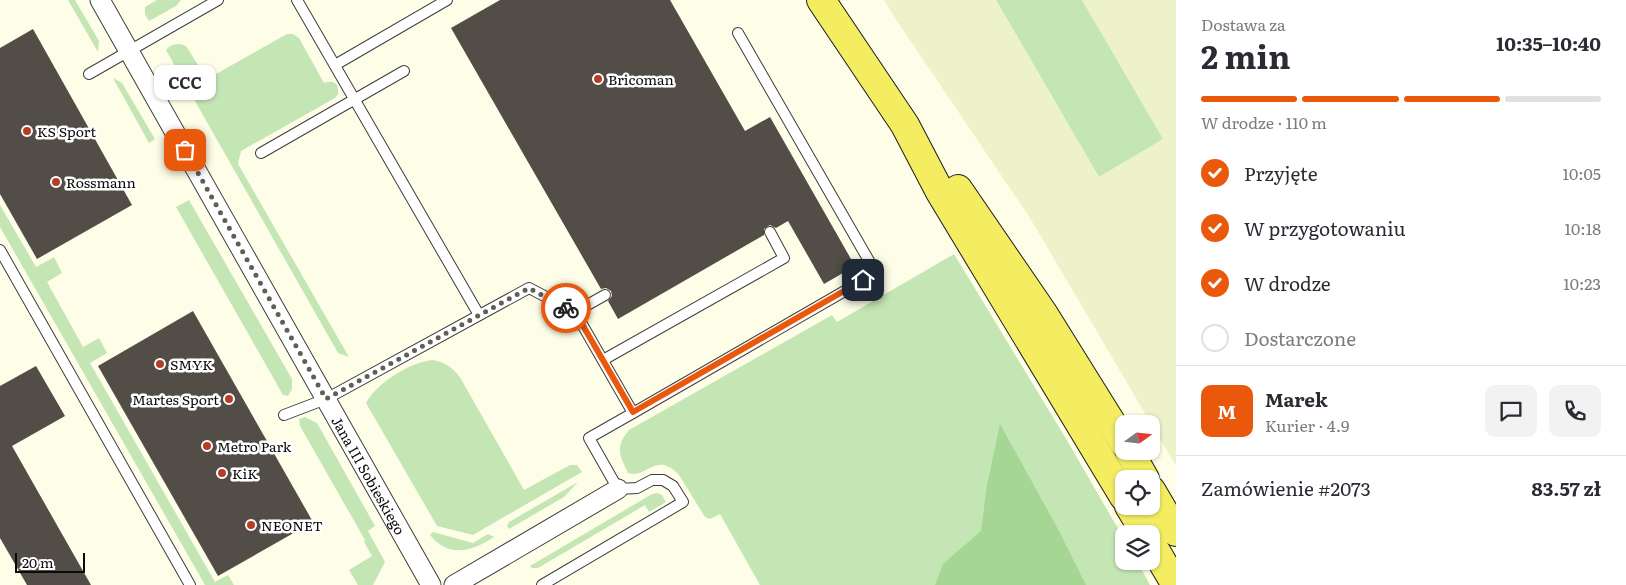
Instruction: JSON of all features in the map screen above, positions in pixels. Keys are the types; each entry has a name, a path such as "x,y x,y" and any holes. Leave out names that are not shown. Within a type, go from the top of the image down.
{"main road":[{"path":"821,0 906,126 953,182 1020,278 1115,429"},
{"path":"906,126 940,192 1115,482"},
{"path":"1160,505 1176,532"},
{"path":"1160,558 1176,585"}],"street":[{"name":"Jana III Sobieskiego","path":"100,0 430,585"},
{"path":"454,585 618,489"}],"lane":[{"path":"89,74 203,4 218,0"},
{"path":"297,0 479,315"},
{"path":"335,64 447,0"},
{"path":"542,585 683,502 673,486 664,480 652,480 637,488 618,489 589,438 876,272 738,33"},
{"path":"261,153 404,70"},
{"path":"603,360 784,258 770,232"},
{"path":"0,250 190,585"},
{"path":"284,416 326,399 529,288 575,312 633,412"},
{"path":"575,312 605,295"}],"green space":[{"path":"68,0 75,0 99,41 98,52"},
{"path":"157,0 181,0 176,6 149,21 145,14 145,7"},
{"path":"884,0 996,0 1099,177 1162,139 1082,0 1176,0 1176,466 1160,439 1160,415 1146,415 1030,218"},
{"path":"996,0 1082,0 1163,139 1099,177"},
{"path":"287,34 293,34 299,38 324,83 331,82 336,84 338,94 335,98 241,151 238,164 349,357 338,353 166,50 175,44 186,46 207,79"},
{"path":"113,78 122,83 155,139 149,143"},
{"path":"189,200 292,379 292,389 288,396 283,395 176,207"},
{"path":"0,205 36,267 54,257 62,273 47,282 83,347 99,338 107,353 90,363 215,582 228,575 234,585 205,585 0,227"},
{"path":"954,254 1116,525 1115,570 1142,570 1150,585 760,585 720,514 710,519 705,517 679,475 671,468 657,465 641,473 628,473 622,461 620,446 629,430 832,315 837,322"},
{"path":"432,360 445,364 461,379 524,490 570,465 577,465 582,472 473,535 437,526 366,403 385,381 394,375 413,365"},
{"path":"305,417 317,423 375,526 368,531 385,562 373,585 358,585 349,570 372,556 364,542 365,540 300,426 299,419"},
{"path":"1000,424 1058,529 1086,585 935,585 943,564 981,531 987,485"},
{"path":"578,482 564,497 509,529 507,526 509,522"},
{"path":"652,494 662,495 666,502 649,512 645,505 538,568 530,566"},
{"path":"433,532 473,543 488,534 494,537 470,549 453,550 437,543 430,535"}],"building":[{"name":"Bricoman","path":"500,0 670,0 745,131 770,117 855,266 824,284 788,221 776,228 770,225 764,229 764,235 618,319 608,301 612,296 611,291 606,288 601,289 451,28"},
{"path":"33,29 132,205 37,259 0,194 0,48"},
{"name":"Metro Park","path":"193,311 313,522 218,576 98,366"},
{"path":"36,366 65,416 12,446 91,585 27,585 0,538 0,386"}],"way so far":[{"path":"185,150 326,399 529,288 566,308"}],"place":[{"name":"Bricoman","path":"598,79"},
{"name":"KS Sport","path":"27,131"},
{"name":"CCC","path":"185,150"},
{"name":"Rossmann","path":"56,182"},
{"name":"SMYK","path":"160,364"},
{"name":"Martes Sport","path":"229,399"},
{"name":"Metro Park","path":"207,446"},
{"name":"KiK","path":"222,473"},
{"name":"NEONET","path":"251,525"}],"route":[{"path":"566,308 575,312 633,412 863,280"}]}
